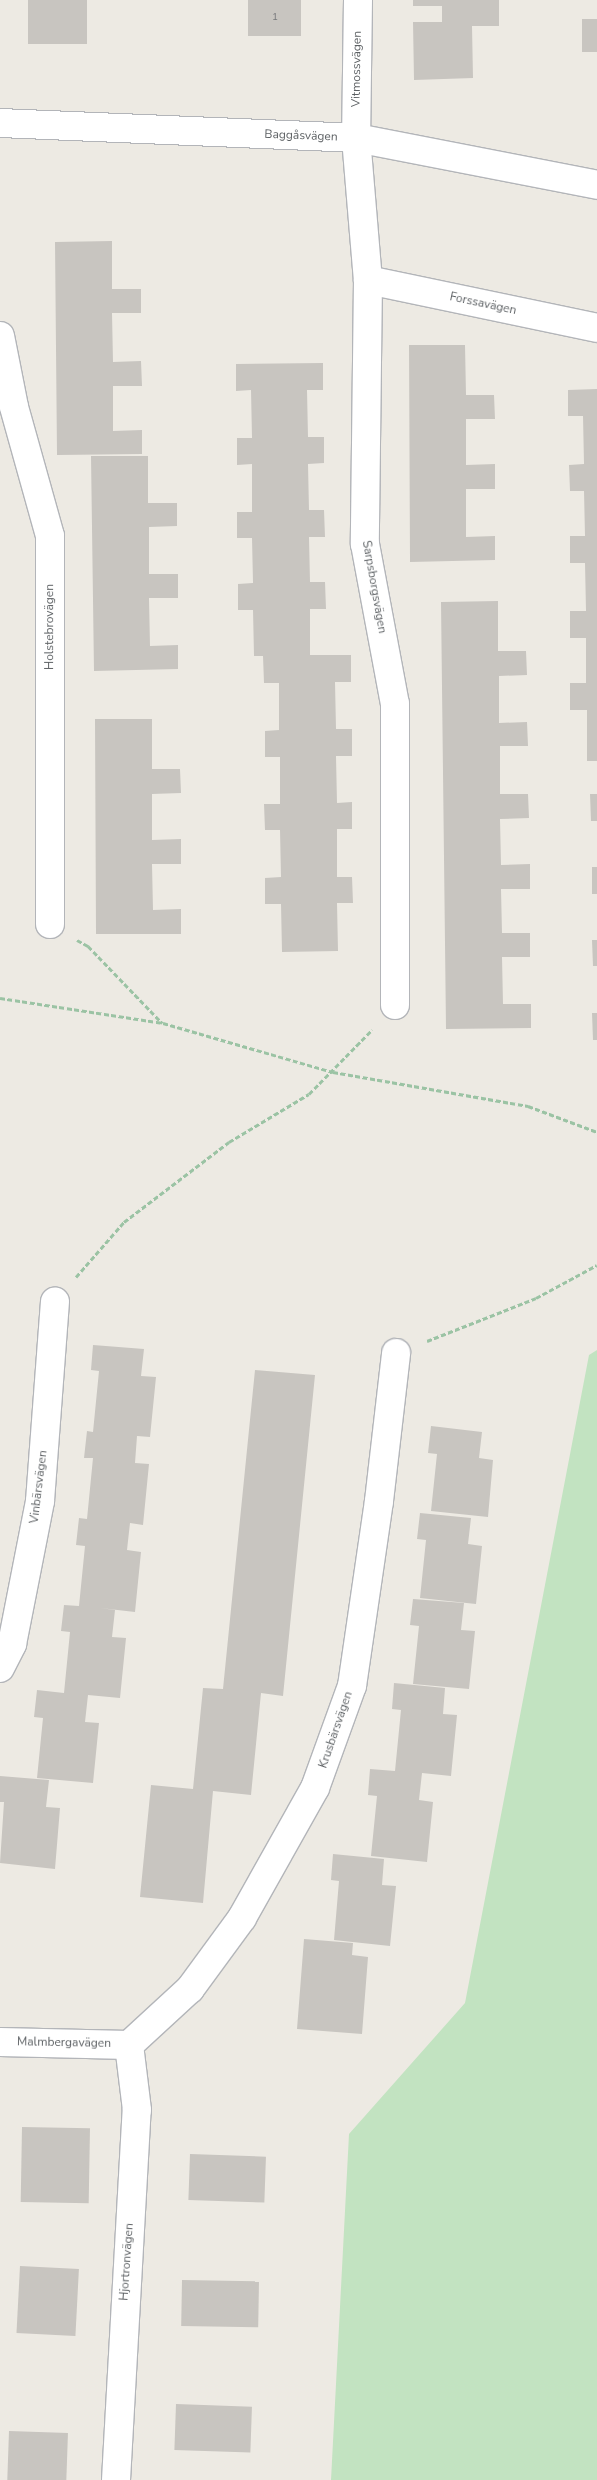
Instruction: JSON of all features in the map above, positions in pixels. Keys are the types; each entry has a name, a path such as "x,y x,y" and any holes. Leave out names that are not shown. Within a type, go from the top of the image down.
{"street":[{"name":"Vitmossvägen","path":"356,138 358,0"},
{"name":"Baggåsvägen","path":"0,123 356,138 597,186"},
{"name":"Sarpsborgsvägen","path":"356,138 368,280 365,544 396,704 395,1005"},
{"name":"Forssavägen","path":"368,280 597,328"},
{"name":"Holstebrovägen","path":"0,336 14,407 50,536 50,924"},
{"name":"Vinbärsvägen","path":"0,1668 12,1644 40,1501 55,1302"},
{"name":"Krusbärsvägen","path":"129,2045 190,1989 208,1965 242,1918 315,1788 352,1686 379,1502 396,1353"},
{"name":"Malmbergavägen","path":"0,2042 129,2045"},
{"name":"Hjortronvägen","path":"116,2480 137,2110 129,2045"}],"path":[{"path":"50,924 88,946 162,1023"},
{"path":"0,998 162,1023 333,1072 528,1106 597,1132"},
{"path":"55,1302 124,1222 229,1142 309,1094 333,1072 395,1005"},
{"path":"396,1353 536,1298 597,1265"}],"green space":[{"path":"597,1350 597,2480 331,2480 349,2134 465,2003 589,1355"}],"building":[{"path":"28,0 87,0 87,44 28,44"},
{"path":"248,0 301,0 301,36 248,36"},
{"path":"413,0 499,0 499,26 472,26 473,78 414,80 413,22 442,22 442,6 413,6"},
{"path":"582,19 597,19 597,52 582,52"},
{"path":"112,241 112,289 141,289 141,313 112,313 113,362 141,361 142,386 113,386 113,431 142,430 142,454 57,455 55,242"},
{"path":"409,345 465,345 466,395 494,395 495,419 466,419 466,465 495,464 495,489 466,489 466,537 495,536 495,560 410,562"},
{"path":"323,363 323,390 307,390 308,437 324,437 324,463 308,464 309,510 324,510 325,537 309,537 310,582 325,582 326,609 310,609 310,655 351,655 351,682 335,682 336,729 352,729 352,756 336,756 337,803 352,802 352,829 337,829 337,877 352,877 353,903 337,903 338,951 282,952 281,904 265,904 265,878 281,877 280,830 265,830 264,804 280,804 280,757 265,757 265,731 279,730 279,683 264,683 263,656 254,656 253,610 238,610 238,584 253,583 252,538 237,538 237,512 252,512 252,464 237,465 237,438 252,438 251,390 236,391 236,364"},
{"path":"597,389 597,761 587,761 587,710 570,710 570,683 586,683 586,638 570,638 570,611 586,611 585,563 570,563 570,536 585,536 584,491 570,491 569,465 584,464 583,416 568,416 568,390"},
{"path":"91,456 148,456 148,503 177,503 177,526 149,527 149,574 178,574 178,598 149,598 150,646 178,645 178,669 94,671"},
{"path":"498,601 498,651 526,651 527,675 499,676 499,723 527,722 528,746 500,746 500,794 528,794 529,818 500,819 501,865 530,864 530,889 501,889 502,933 530,933 530,957 502,957 503,1004 531,1004 531,1028 446,1029 441,602"},
{"path":"95,719 152,719 152,769 180,769 181,793 152,794 152,840 181,839 181,864 152,864 153,910 181,909 181,934 96,934"},
{"path":"590,794 597,794 597,821 591,821"},
{"path":"592,867 597,867 597,894 592,894"},
{"path":"592,940 597,940 597,966 593,966"},
{"path":"592,1013 597,1013 597,1040 593,1040"},
{"path":"93,1345 144,1349 141,1376 156,1377 150,1437 137,1436 135,1463 149,1464 143,1525 130,1523 127,1550 141,1552 135,1612 100,1608 115,1610 112,1637 126,1638 120,1698 88,1695 85,1722 99,1723 93,1783 37,1778 43,1718 34,1717 37,1690 64,1693 70,1632 61,1631 64,1605 79,1606 85,1546 76,1545 79,1518 87,1519 93,1458 84,1458 87,1431 93,1432 99,1371 91,1370"},
{"path":"255,1370 315,1375 283,1696 261,1693 251,1795 213,1791 203,1903 140,1897 151,1785 193,1789 203,1688 223,1689"},
{"path":"431,1426 482,1432 479,1458 493,1460 488,1517 431,1511 437,1454 428,1453"},
{"path":"420,1513 471,1518 468,1544 482,1546 476,1604 420,1598 426,1540 417,1539"},
{"path":"413,1599 464,1603 461,1630 475,1631 469,1689 413,1684 419,1626 410,1625"},
{"path":"394,1683 445,1688 443,1714 457,1715 451,1776 422,1773 419,1800 433,1802 427,1862 371,1856 377,1796 368,1795 370,1769 395,1771 401,1710 392,1709"},
{"path":"0,1776 49,1780 46,1807 60,1808 55,1869 0,1863 4,1802 0,1802"},
{"path":"333,1854 384,1859 382,1885 396,1886 390,1946 334,1940 339,1881 331,1880"},
{"path":"304,1939 353,1943 352,1955 368,1957 362,2034 297,2029"},
{"path":"22,2127 90,2128 89,2203 21,2202"},
{"path":"190,2154 266,2157 264,2203 188,2200"},
{"path":"20,2266 79,2269 75,2336 16,2333"},
{"path":"182,2280 259,2281 258,2327 181,2326"},
{"path":"176,2404 252,2407 250,2453 174,2450"},
{"path":"9,2431 68,2433 66,2480 7,2480"}]}
